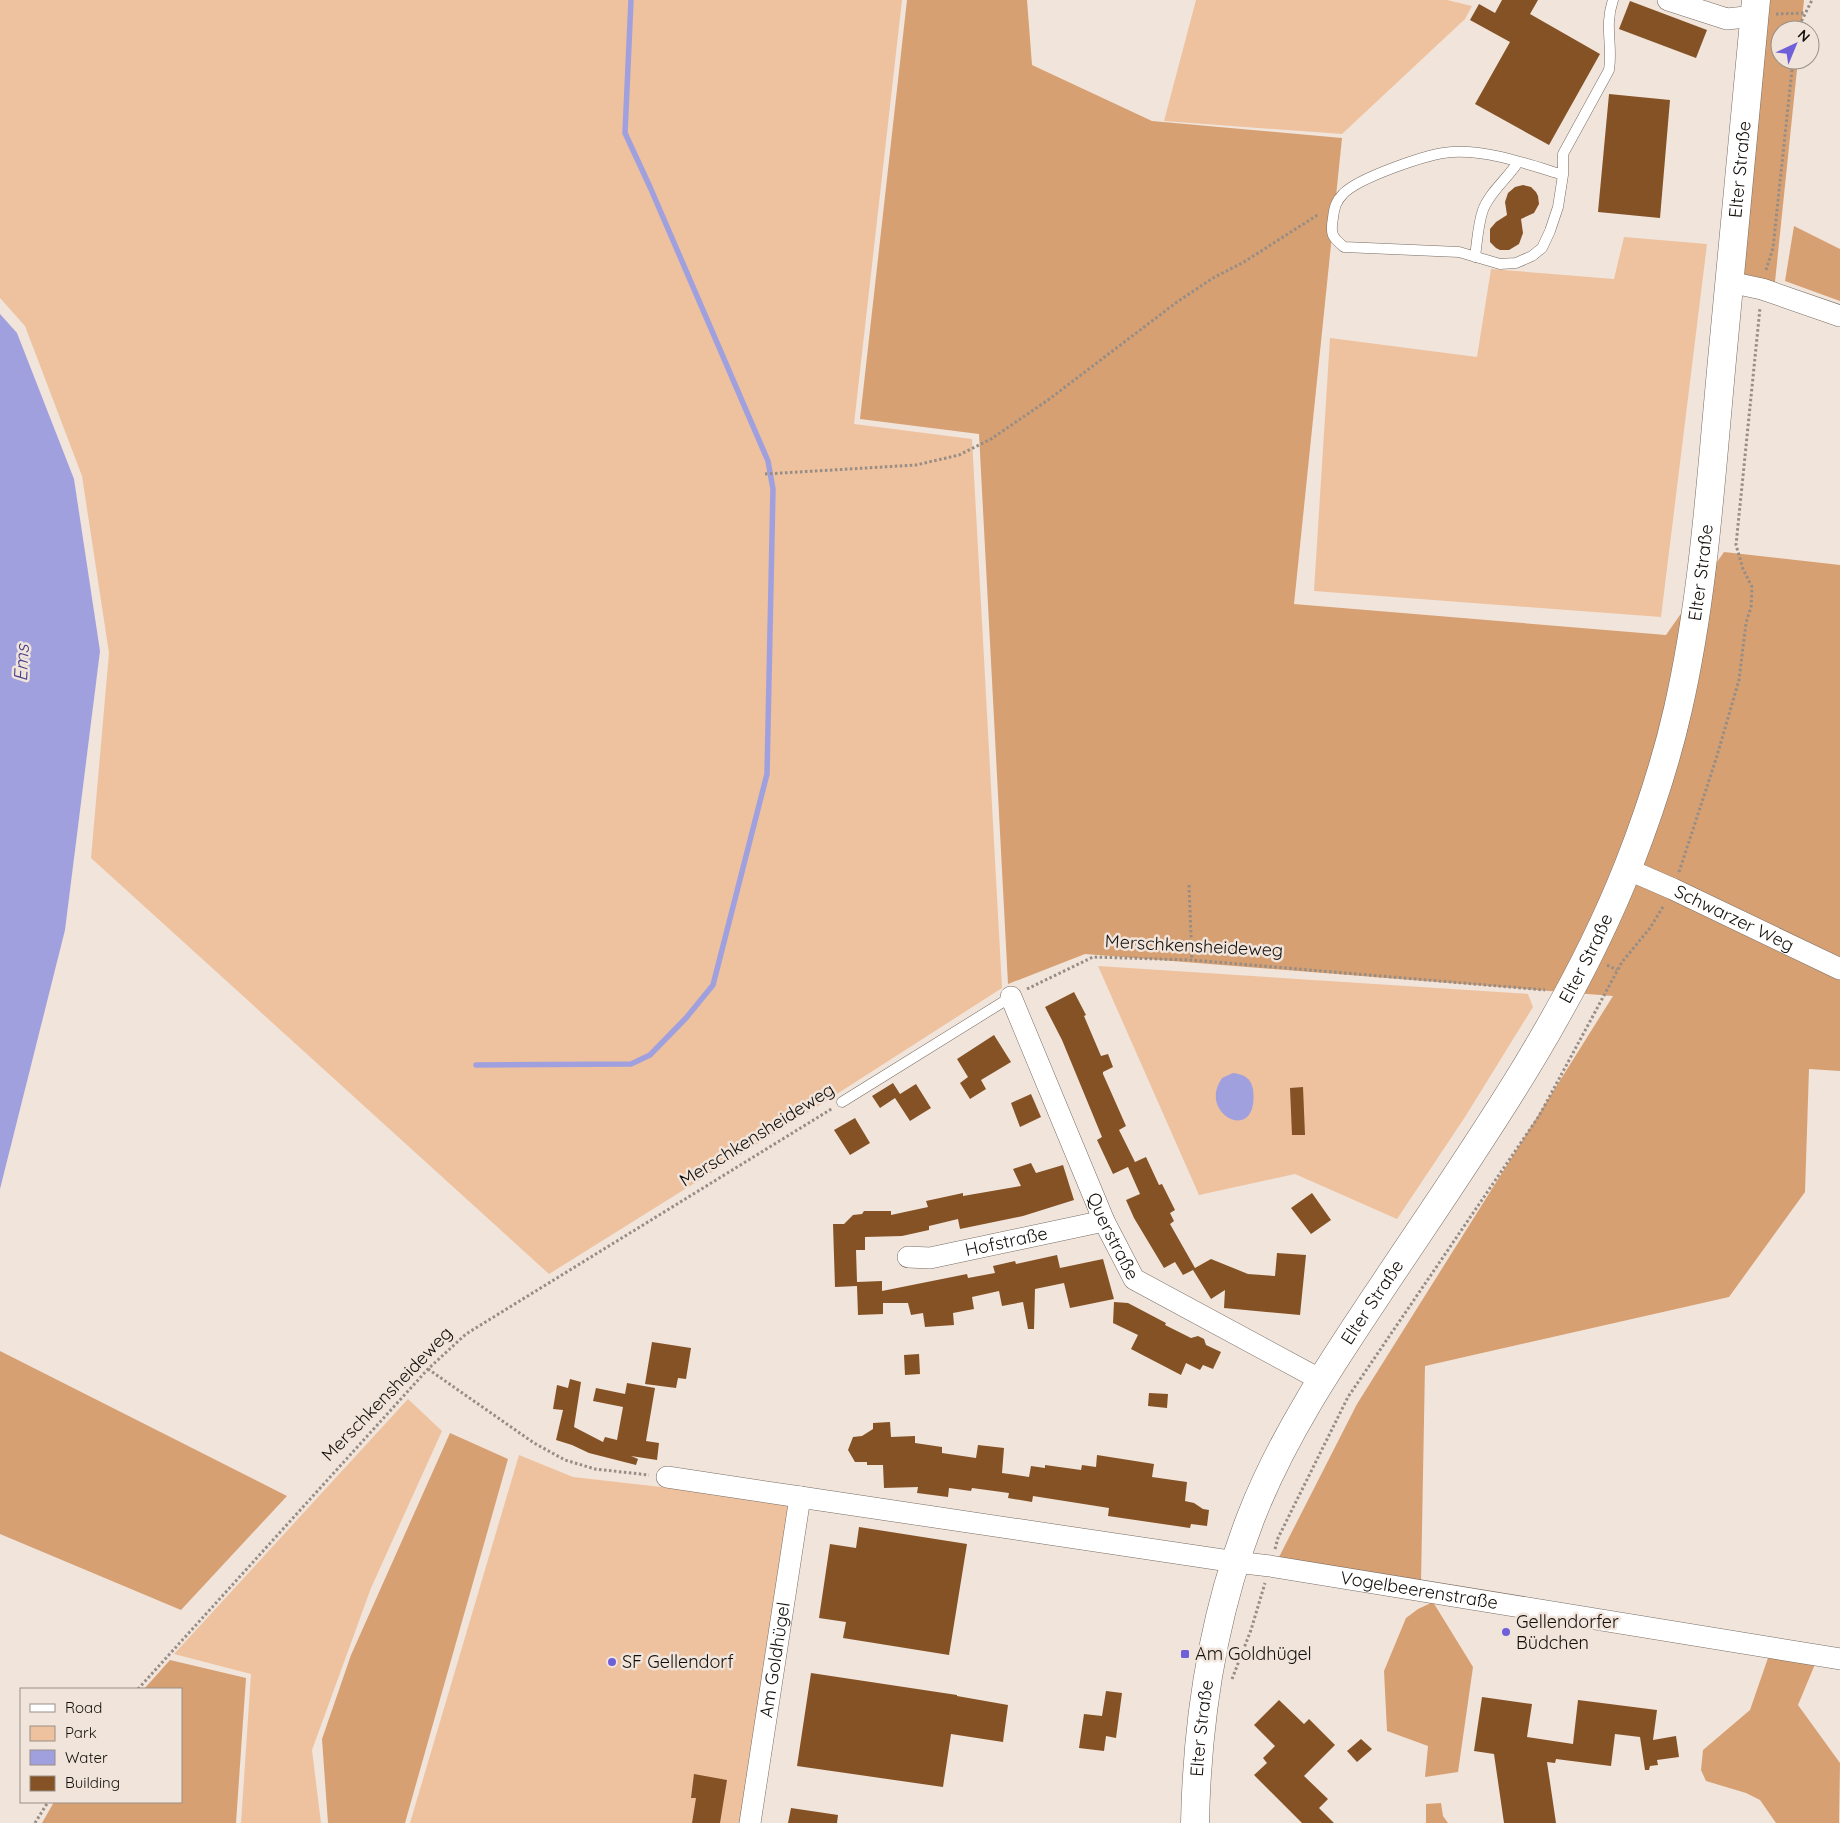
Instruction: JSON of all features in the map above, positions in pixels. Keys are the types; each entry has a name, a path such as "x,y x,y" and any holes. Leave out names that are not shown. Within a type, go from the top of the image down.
{"main road":[{"name":"Elter Straße","path":"1196,1823 1201,1724 1211,1654 1224,1601 1252,1516 1278,1460 1321,1380 1510,1095 1566,998 1588,956 1627,869 1656,788 1678,710 1696,610 1709,502 1755,8"}],"street":[{"path":"1668,0 1727,19 1755,8"},
{"path":"1729,282 1762,289 1840,316"},
{"name":"Schwarzer Weg","path":"1627,869 1840,969"},
{"name":"Querstraße","path":"1012,997 1104,1221 1134,1280 1321,1380"},
{"name":"Hofstraße","path":"908,1257 930,1258 1104,1221"},
{"path":"668,1477 1236,1562"},
{"name":"Am Goldhügel","path":"750,1823 800,1497"},
{"name":"Vogelbeerenstraße","path":"1236,1562 1840,1659"}],"lane":[{"path":"1563,175 1476,152 1449,152 1408,163 1363,179 1343,193 1335,205 1331,229 1334,238 1344,247 1459,252 1500,264 1516,263 1532,256 1542,248 1558,207 1563,175 1563,154 1609,70 1611,55 1608,35 1608,14 1613,0"},
{"path":"1475,257 1483,209 1492,194 1509,176 1518,162"},
{"name":"Merschkensheideweg","path":"842,1102 1012,997"}],"path":[{"path":"1801,20 1812,0"},
{"path":"1755,8 1805,12"},
{"path":"1230,1684 1251,1630 1278,1538 1348,1397 1538,1116 1622,962 1650,928 1673,889 1716,759 1739,680 1746,623 1751,607 1752,587 1743,569 1736,545 1762,289 1772,248 1792,70"},
{"path":"765,474 916,465 959,455 990,439 1048,400 1171,307 1213,278 1244,262 1335,205"},
{"path":"1189,885 1192,960"},
{"name":"Merschkensheideweg","path":"1012,997 1093,957 1192,960 1548,990"},
{"name":"Merschkensheideweg","path":"139,1688 428,1369 466,1334 842,1102"},
{"path":"428,1369 534,1443 565,1460 595,1470 668,1477"},
{"path":"35,1823 47,1803"}],"green space":[{"path":"0,0 902,0 854,424 972,439 1002,988 815,1108 549,1274 91,858 109,653 82,476 25,326 0,298"},
{"path":"1196,0 1447,0 1472,6 1465,19 1342,134 1164,121"},
{"path":"1624,237 1707,244 1661,617 1314,591 1330,338 1477,357 1491,269 1614,279"},
{"path":"1098,966 1528,994 1533,1007 1465,1117 1397,1219 1295,1174 1199,1195"},
{"path":"408,1399 442,1431 371,1588 312,1750 321,1823 241,1823 251,1674 174,1654"},
{"name":"SF Gellendorf","path":"519,1455 573,1477 792,1502 741,1823 410,1823"}],"shaded area":[{"path":"907,0 1027,0 1032,65 1152,121 1342,138 1294,604 1666,635 1724,552 1840,565 1840,1071 1809,1069 1805,1192 1729,1297 1425,1366 1421,1583 1277,1561 1357,1404 1613,996 1085,954 1008,984 979,434 860,419"},
{"path":"1770,0 1804,0 1802,20 1770,20 1770,70 1797,70 1775,282 1738,278"},
{"path":"1794,226 1840,249 1840,301 1785,281"},
{"path":"0,1351 287,1496 181,1610 0,1534"},
{"path":"450,1433 508,1459 405,1823 328,1823 322,1739 351,1655"},
{"path":"1433,1602 1473,1667 1458,1772 1425,1777 1428,1746 1387,1731 1384,1671 1406,1618 1418,1609"},
{"path":"1770,1652 1818,1657 1798,1705 1840,1763 1839,1823 1776,1823 1760,1800 1746,1793 1706,1781 1701,1770 1703,1750 1750,1710"},
{"path":"170,1660 246,1678 236,1823 42,1823 53,1803 182,1803 182,1688 145,1688"},
{"path":"1441,1803 1443,1816 1448,1823 1426,1823 1426,1804"}],"water":[{"name":"Ems","path":"0,314 17,333 74,479 100,651 65,930 0,1189"},
{"path":"1233,1073 1246,1077 1253,1089 1253,1106 1247,1117 1239,1120 1230,1119 1222,1113 1217,1103 1216,1091 1222,1078"}],"building":[{"path":"1502,0 1538,0 1530,14 1600,54 1549,145 1475,104 1510,42 1470,20 1479,4 1495,13"},
{"path":"1630,1 1707,30 1696,58 1619,29"},
{"path":"1609,94 1670,100 1660,218 1598,212"},
{"path":"1523,185 1531,187 1536,192 1539,204 1534,213 1521,219 1523,233 1519,244 1509,250 1500,250 1490,242 1490,229 1496,222 1507,215 1505,202 1508,193 1515,187"},
{"path":"1074,992 1086,1015 1084,1016 1101,1056 1108,1054 1113,1067 1103,1072 1103,1074 1126,1126 1119,1130 1135,1162 1146,1157 1159,1185 1162,1184 1175,1210 1170,1213 1174,1221 1170,1224 1195,1268 1211,1259 1248,1274 1275,1276 1277,1253 1306,1255 1300,1315 1224,1308 1225,1290 1211,1299 1193,1270 1183,1275 1175,1262 1164,1268 1134,1218 1126,1200 1140,1194 1128,1167 1113,1174 1097,1140 1102,1137 1062,1040 1045,1007"},
{"path":"994,1035 1011,1062 981,1080 986,1089 970,1099 960,1083 968,1077 957,1059"},
{"path":"893,1083 900,1094 916,1084 931,1108 910,1121 895,1098 880,1108 872,1096"},
{"path":"1303,1087 1305,1135 1292,1135 1290,1088"},
{"path":"1031,1094 1041,1117 1020,1127 1011,1103"},
{"path":"855,1118 870,1143 850,1155 834,1130"},
{"path":"1031,1163 1036,1173 1063,1165 1074,1200 1023,1216 960,1229 958,1219 929,1226 929,1230 902,1236 865,1237 865,1250 856,1250 857,1282 882,1281 882,1291 967,1274 968,1278 995,1273 993,1266 1015,1261 1016,1264 1057,1255 1060,1268 1103,1259 1114,1299 1070,1308 1064,1283 1035,1289 1034,1329 1028,1329 1023,1302 1002,1306 999,1291 972,1297 974,1309 953,1313 954,1325 925,1327 923,1313 911,1315 908,1303 883,1303 883,1314 858,1315 857,1286 835,1287 833,1224 844,1224 853,1215 862,1214 864,1211 891,1211 891,1215 928,1207 926,1201 963,1193 963,1196 1021,1186 1013,1169"},
{"path":"1312,1193 1331,1220 1311,1234 1291,1208"},
{"path":"1114,1302 1128,1303 1191,1338 1198,1336 1204,1339 1206,1345 1221,1352 1213,1369 1203,1365 1200,1370 1186,1363 1181,1375 1131,1349 1138,1335 1113,1323"},
{"path":"652,1342 691,1348 686,1379 678,1378 676,1388 645,1384"},
{"path":"919,1354 920,1374 905,1375 904,1355"},
{"path":"570,1379 581,1382 574,1427 603,1442 605,1437 617,1440 623,1407 593,1401 596,1388 625,1394 627,1383 655,1388 646,1441 659,1443 657,1460 631,1456 638,1459 636,1465 589,1453 556,1440 563,1410 553,1409 557,1385 568,1388"},
{"path":"1149,1393 1168,1394 1167,1408 1148,1406"},
{"path":"890,1422 891,1437 915,1436 915,1443 942,1447 942,1453 976,1458 978,1445 1004,1448 1002,1473 1029,1477 1031,1466 1045,1468 1045,1465 1081,1470 1082,1465 1096,1467 1097,1455 1154,1464 1152,1477 1187,1482 1185,1501 1209,1510 1207,1526 1191,1524 1190,1528 1108,1516 1109,1508 1033,1496 1032,1502 1008,1498 1009,1493 972,1488 971,1491 949,1488 948,1497 917,1493 918,1487 884,1488 883,1465 867,1465 867,1462 855,1462 848,1450 853,1437 862,1436 873,1429 873,1423"},
{"path":"859,1527 967,1544 949,1655 843,1638 846,1622 819,1618 830,1544 856,1548"},
{"path":"811,1673 957,1695 1008,1705 1003,1742 951,1734 943,1787 797,1766"},
{"path":"1106,1691 1122,1693 1116,1738 1106,1736 1104,1751 1079,1748 1084,1714 1102,1716"},
{"path":"1482,1697 1532,1704 1527,1737 1573,1744 1578,1700 1657,1710 1653,1740 1676,1736 1679,1757 1657,1760 1658,1765 1650,1766 1649,1770 1645,1770 1640,1737 1615,1734 1611,1766 1556,1759 1555,1763 1547,1762 1556,1823 1504,1823 1494,1754 1474,1751"},
{"path":"1279,1700 1304,1724 1309,1719 1335,1745 1304,1776 1328,1799 1319,1808 1334,1823 1302,1823 1254,1775 1267,1763 1263,1758 1275,1746 1254,1725"},
{"path":"1361,1739 1372,1749 1357,1762 1347,1751"},
{"path":"694,1774 727,1780 720,1823 692,1823 696,1798 691,1798"},
{"path":"791,1808 838,1815 837,1823 788,1823"}],"waterway":[{"path":"476,1065 631,1064 650,1055 686,1018 713,985 767,774 773,489 768,461 625,133 631,0"}],"place":[{"name":"Gellendorfer Büdchen","path":"1506,1632"},
{"name":"Am Goldhügel","path":"1185,1654"},
{"name":"SF Gellendorf","path":"612,1662"}]}
